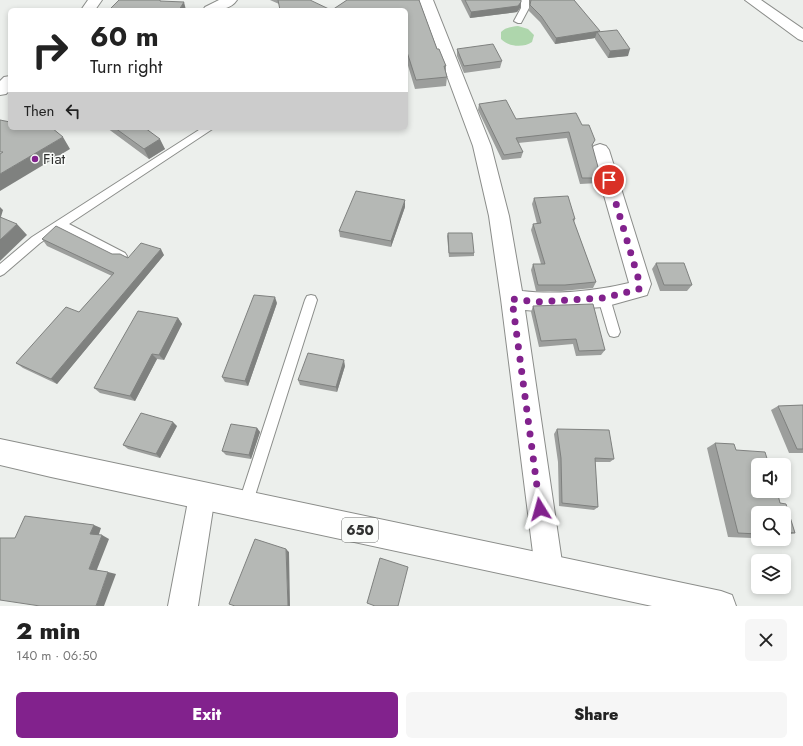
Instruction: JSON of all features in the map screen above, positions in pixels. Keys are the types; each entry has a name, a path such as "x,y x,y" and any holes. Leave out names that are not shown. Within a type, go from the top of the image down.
{"street":[{"path":"214,8 230,0"},
{"path":"426,0 437,25 482,146 499,216 512,299 549,569"},
{"path":"752,0 803,36"},
{"path":"0,90 8,84"},
{"path":"512,299 536,302 604,298 639,289 640,284 600,150"},
{"name":"650","path":"0,452 245,506 721,606"},
{"path":"183,606 202,496"}],"lane":[{"path":"518,21 525,8 525,0"},
{"path":"0,271 36,240 206,130"},
{"path":"60,224 121,256"},
{"path":"604,298 614,332"},
{"path":"245,506 311,300"}],"green space":[{"path":"518,26 528,29 534,35 532,42 516,46 508,44 501,39 501,32 503,30"}],"building":[{"path":"119,0 160,0 184,2 180,8 111,8"},
{"path":"278,0 310,0 327,8 280,8"},
{"path":"347,0 419,0 437,49 439,49 446,66 444,66 447,77 416,80 408,55 408,8 335,8"},
{"path":"465,0 521,0 521,2 518,6 471,12"},
{"path":"531,0 574,0 600,31 556,38 541,16 530,5"},
{"path":"617,30 630,49 610,51 597,32"},
{"path":"493,44 502,61 464,66 457,49"},
{"path":"506,100 516,119 576,113 582,125 589,125 595,140 592,145 601,178 582,178 569,132 516,138 523,152 504,155 479,104"},
{"path":"0,120 8,122 8,130 54,130 63,137 0,174 0,154 3,152 0,152"},
{"path":"118,130 148,130 160,139 144,149"},
{"path":"356,191 405,200 391,241 339,231"},
{"path":"568,196 575,219 573,219 596,282 565,285 538,285 533,264 545,264 533,224 541,223 534,198"},
{"path":"0,217 17,224 0,240"},
{"path":"56,226 112,254 120,254 128,258 141,243 161,249 51,379 16,363 66,307 79,312 114,273 42,239"},
{"path":"448,233 472,233 474,253 449,253"},
{"path":"656,263 684,263 692,285 664,285"},
{"path":"254,295 275,297 245,381 222,377"},
{"path":"593,304 605,350 579,351 576,339 541,341 533,306"},
{"path":"138,311 178,318 159,355 152,354 130,396 94,388"},
{"path":"308,353 344,360 336,387 298,380"},
{"path":"803,405 803,449 797,449 778,406"},
{"path":"141,413 173,422 156,454 123,445"},
{"path":"231,424 257,428 249,455 222,451"},
{"path":"557,429 609,430 614,459 595,458 598,507 562,503 561,458"},
{"path":"715,443 734,444 736,450 765,452 767,458 751,458 751,498 779,498 780,503 786,504 787,506 751,506 751,534 738,533"},
{"path":"25,516 94,525 90,534 102,535 89,569 108,572 96,606 40,606 0,600 0,538 15,538"},
{"path":"791,520 795,533 791,533"},
{"path":"255,539 286,549 288,606 235,606 229,604"},
{"path":"380,558 408,567 398,606 375,606 367,603"}],"place":[{"name":"Fiat","path":"35,159"}],"route":[{"path":"540,509 512,299 536,302 604,298 639,289 640,284 609,180"}]}
